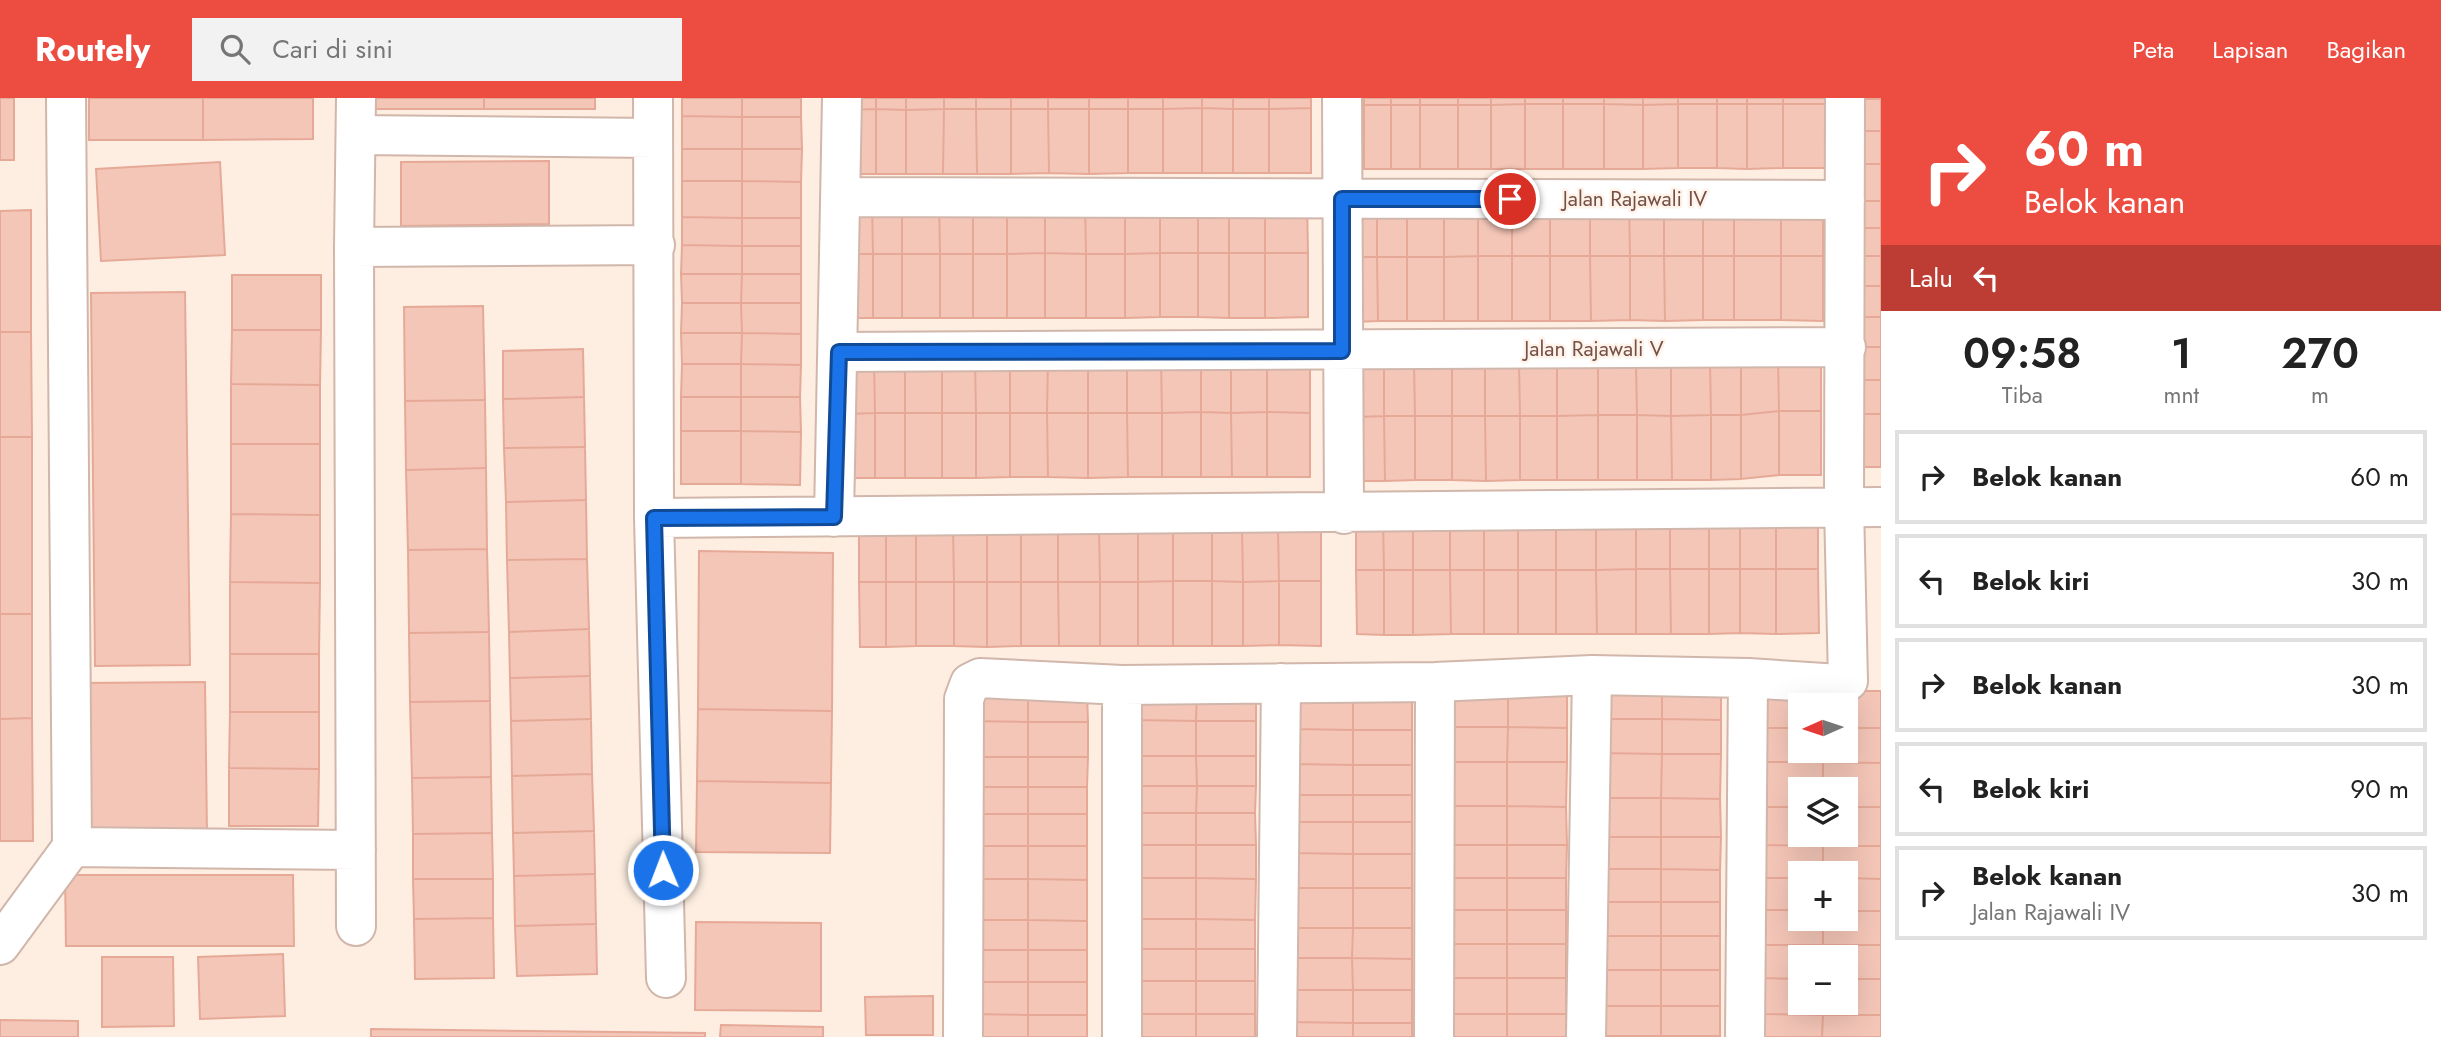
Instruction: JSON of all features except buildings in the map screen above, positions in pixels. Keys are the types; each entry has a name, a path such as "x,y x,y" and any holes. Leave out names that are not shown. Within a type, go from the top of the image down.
{"street":[{"path":"0,946 72,846 65,98"},
{"path":"653,98 654,518 666,978"},
{"path":"834,517 842,98"},
{"path":"1342,98 1344,514"},
{"path":"962,1037 964,699 970,683 980,678 1122,685 1435,682 1592,675 1748,678 1839,684 1848,681 1863,506 1846,347 1845,98"},
{"path":"356,926 356,116 653,138"},
{"name":"Jalan Rajawali IV","path":"840,197 1845,200"},
{"path":"354,247 655,245"},
{"name":"Jalan Rajawali V","path":"839,352 1846,347"},
{"path":"654,518 1344,514 1863,506"},
{"path":"1586,1037 1592,675"},
{"path":"1745,1037 1748,678"},
{"path":"1434,1037 1435,682"},
{"path":"1277,1037 1281,683"},
{"path":"1122,685 1122,1037"},
{"path":"72,846 356,850"}],"route":[{"path":"663,870 654,518 834,517 839,352 1342,351 1342,199 1510,199"}]}
